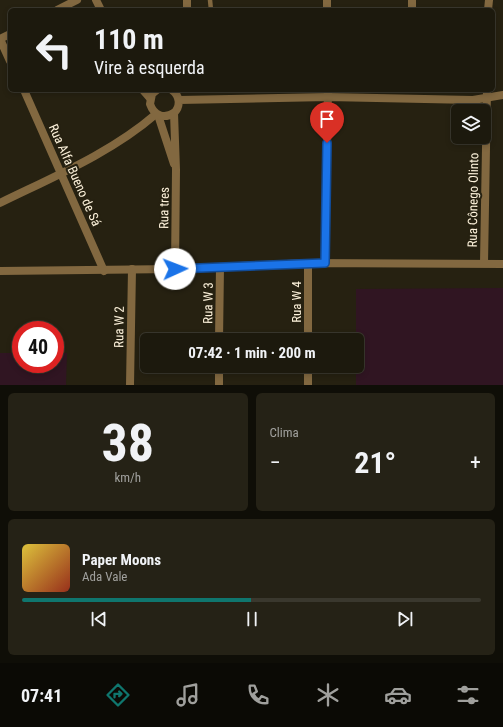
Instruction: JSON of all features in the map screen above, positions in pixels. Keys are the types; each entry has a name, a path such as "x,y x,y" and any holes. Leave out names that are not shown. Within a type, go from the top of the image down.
{"street":[{"path":"61,8 77,0"},
{"path":"0,39 8,57"},
{"name":"Rua Alfa Bueno de Sá","path":"25,92 104,271"},
{"path":"145,92 150,98 152,109 163,117 174,113 179,106 179,100 173,92"},
{"path":"150,98 155,92"},
{"path":"179,100 328,94 473,100 488,93 500,94"},
{"name":"Rua Cônego Olinto","path":"484,263 488,93"},
{"path":"325,263 328,94"},
{"name":"Rua tres","path":"174,113 176,170 175,269"},
{"path":"0,203 62,173 135,133 157,114"},
{"path":"157,114 176,170"},
{"path":"0,271 104,271 308,263 503,264"},
{"name":"Rua W 4","path":"308,263 308,333"},
{"name":"Rua W 3","path":"219,333 220,267"},
{"name":"Rua W 2","path":"130,385 132,270"},
{"path":"219,373 219,385"},
{"path":"308,373 308,385"}],"shaded area":[{"path":"503,288 503,385 356,385 356,373 364,373 364,333 356,333 356,289"},
{"path":"0,353 12,353 12,373 64,373 64,353 67,353 66,385 0,385"}],"route":[{"path":"175,269 325,263 327,143"}]}
